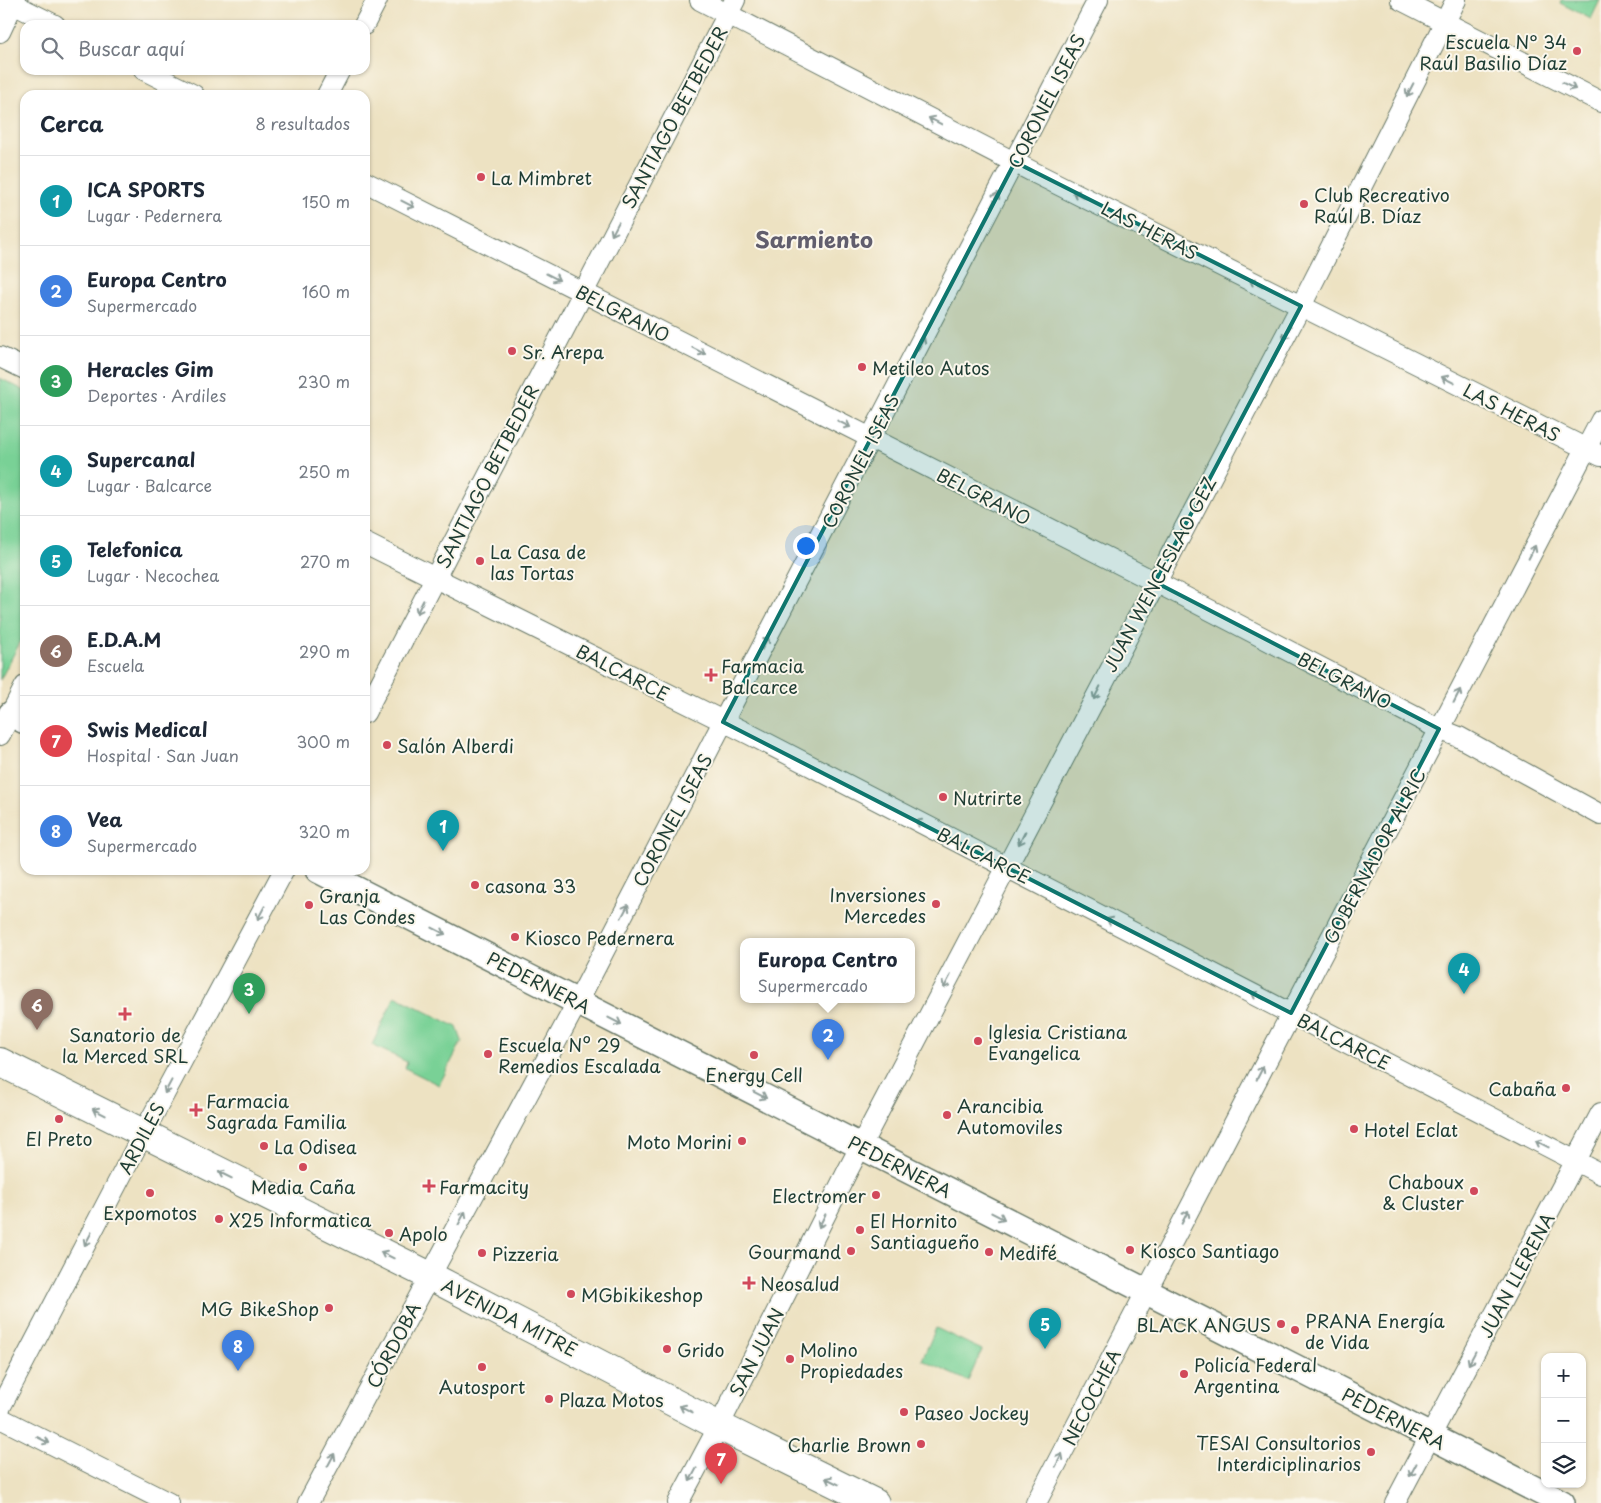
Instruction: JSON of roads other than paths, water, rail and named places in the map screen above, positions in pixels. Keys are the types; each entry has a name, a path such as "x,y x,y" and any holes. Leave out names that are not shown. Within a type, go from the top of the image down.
{"main road":[{"name":"AVENIDA MITRE","path":"0,1062 430,1276 719,1426 875,1503"}],"street":[{"path":"367,20 377,0"},
{"name":"LAS HERAS","path":"700,0 731,7 1015,162 1593,453"},
{"name":"CORONEL ISEAS","path":"578,1001 1098,0"},
{"path":"1401,0 1601,102"},
{"name":"JUAN WENCESLAO GEZ","path":"861,1146 1154,582 1301,306 1456,0"},
{"path":"0,32 11,1 47,20"},
{"name":"SANTIAGO BETBEDER","path":"370,703 731,7"},
{"path":"154,75 184,90"},
{"path":"330,90 337,75"},
{"name":"BELGRANO","path":"370,185 872,438 1439,729 1459,737 1601,815"},
{"path":"0,357 20,367"},
{"name":"GOBERNADOR ALRIC","path":"1146,1292 1439,729 1593,453 1601,420"},
{"name":"BALCARCE","path":"370,545 1007,867 1601,1174"},
{"path":"9,719 20,696"},
{"name":"ARDILES","path":"0,1408 281,875"},
{"name":"PEDERNERA","path":"328,875 1562,1503"},
{"name":"CÓRDOBA","path":"308,1503 578,1001"},
{"name":"JUAN LLERENA","path":"1396,1503 1601,1114"},
{"name":"SAN JUAN","path":"678,1503 861,1146"},
{"name":"NECOCHEA","path":"1036,1503 1146,1292"},
{"path":"0,1418 169,1503"}],"place":[{"name":"Escuela N° 34 Raúl Basilio Díaz","path":"1577,51"},
{"name":"La Mimbret","path":"481,177"},
{"name":"Club Recreativo Raúl B. Díaz","path":"1304,204"},
{"name":"Sr. Arepa","path":"512,351"},
{"name":"Metileo Autos","path":"862,367"},
{"name":"La Casa de las Tortas","path":"480,561"},
{"name":"Farmacia Balcarce","path":"711,675"},
{"name":"Salón Alberdi","path":"387,745"},
{"name":"Nutrirte","path":"943,797"},
{"name":"ICA SPORTS","path":"443,851"},
{"name":"casona 33","path":"475,885"},
{"name":"Inversiones Mercedes","path":"936,904"},
{"name":"Granja Las Condes","path":"309,905"},
{"name":"Kiosco Pedernera","path":"515,937"},
{"name":"Supercanal","path":"1464,994"},
{"name":"Sanatorio de la Merced SRL","path":"125,1014"},
{"name":"Heracles Gim","path":"249,1014"},
{"name":"E.D.A.M","path":"37,1030"},
{"name":"Iglesia Cristiana Evangelica","path":"978,1041"},
{"name":"Escuela Nº 29 Remedios Escalada","path":"488,1054"},
{"name":"Energy Cell","path":"754,1055"},
{"name":"Europa Centro","path":"828,1060"},
{"name":"Cabaña","path":"1566,1088"},
{"name":"Farmacia Sagrada Familia","path":"196,1110"},
{"name":"Arancibia Automoviles","path":"947,1115"},
{"name":"El Preto","path":"59,1119"},
{"name":"Hotel Eclat","path":"1354,1129"},
{"name":"Moto Morini","path":"742,1141"},
{"name":"La Odisea","path":"264,1146"},
{"name":"Media Caña","path":"303,1167"},
{"name":"Farmacity","path":"429,1186"},
{"name":"Chaboux & Cluster","path":"1474,1191"},
{"name":"Expomotos","path":"150,1193"},
{"name":"Electromer","path":"876,1195"},
{"name":"X25 Informatica","path":"219,1219"},
{"name":"El Hornito Santiagueño","path":"860,1230"},
{"name":"Apolo","path":"389,1233"},
{"name":"Kiosco Santiago","path":"1130,1250"},
{"name":"Gourmand","path":"851,1251"},
{"name":"Medifé","path":"989,1252"},
{"name":"Pizzeria","path":"482,1253"},
{"name":"Neosalud","path":"749,1283"},
{"name":"MGbikikeshop","path":"571,1294"},
{"name":"MG BikeShop","path":"329,1308"},
{"name":"BLACK ANGUS","path":"1281,1324"},
{"name":"PRANA Energía de Vida","path":"1295,1330"},
{"name":"Grido","path":"667,1349"},
{"name":"Telefonica","path":"1045,1349"},
{"name":"Molino Propiedades","path":"790,1359"},
{"name":"Autosport","path":"482,1367"},
{"name":"Vea","path":"238,1371"},
{"name":"Policía Federal Argentina","path":"1184,1374"},
{"name":"Plaza Motos","path":"549,1399"},
{"name":"Paseo Jockey","path":"904,1412"},
{"name":"Charlie Brown","path":"921,1444"},
{"name":"TESAI Consultorios Interdiciplinarios","path":"1371,1452"},
{"name":"Swis Medical","path":"721,1484"}],"district":[{"name":"Sarmiento","path":"814,238"}]}
